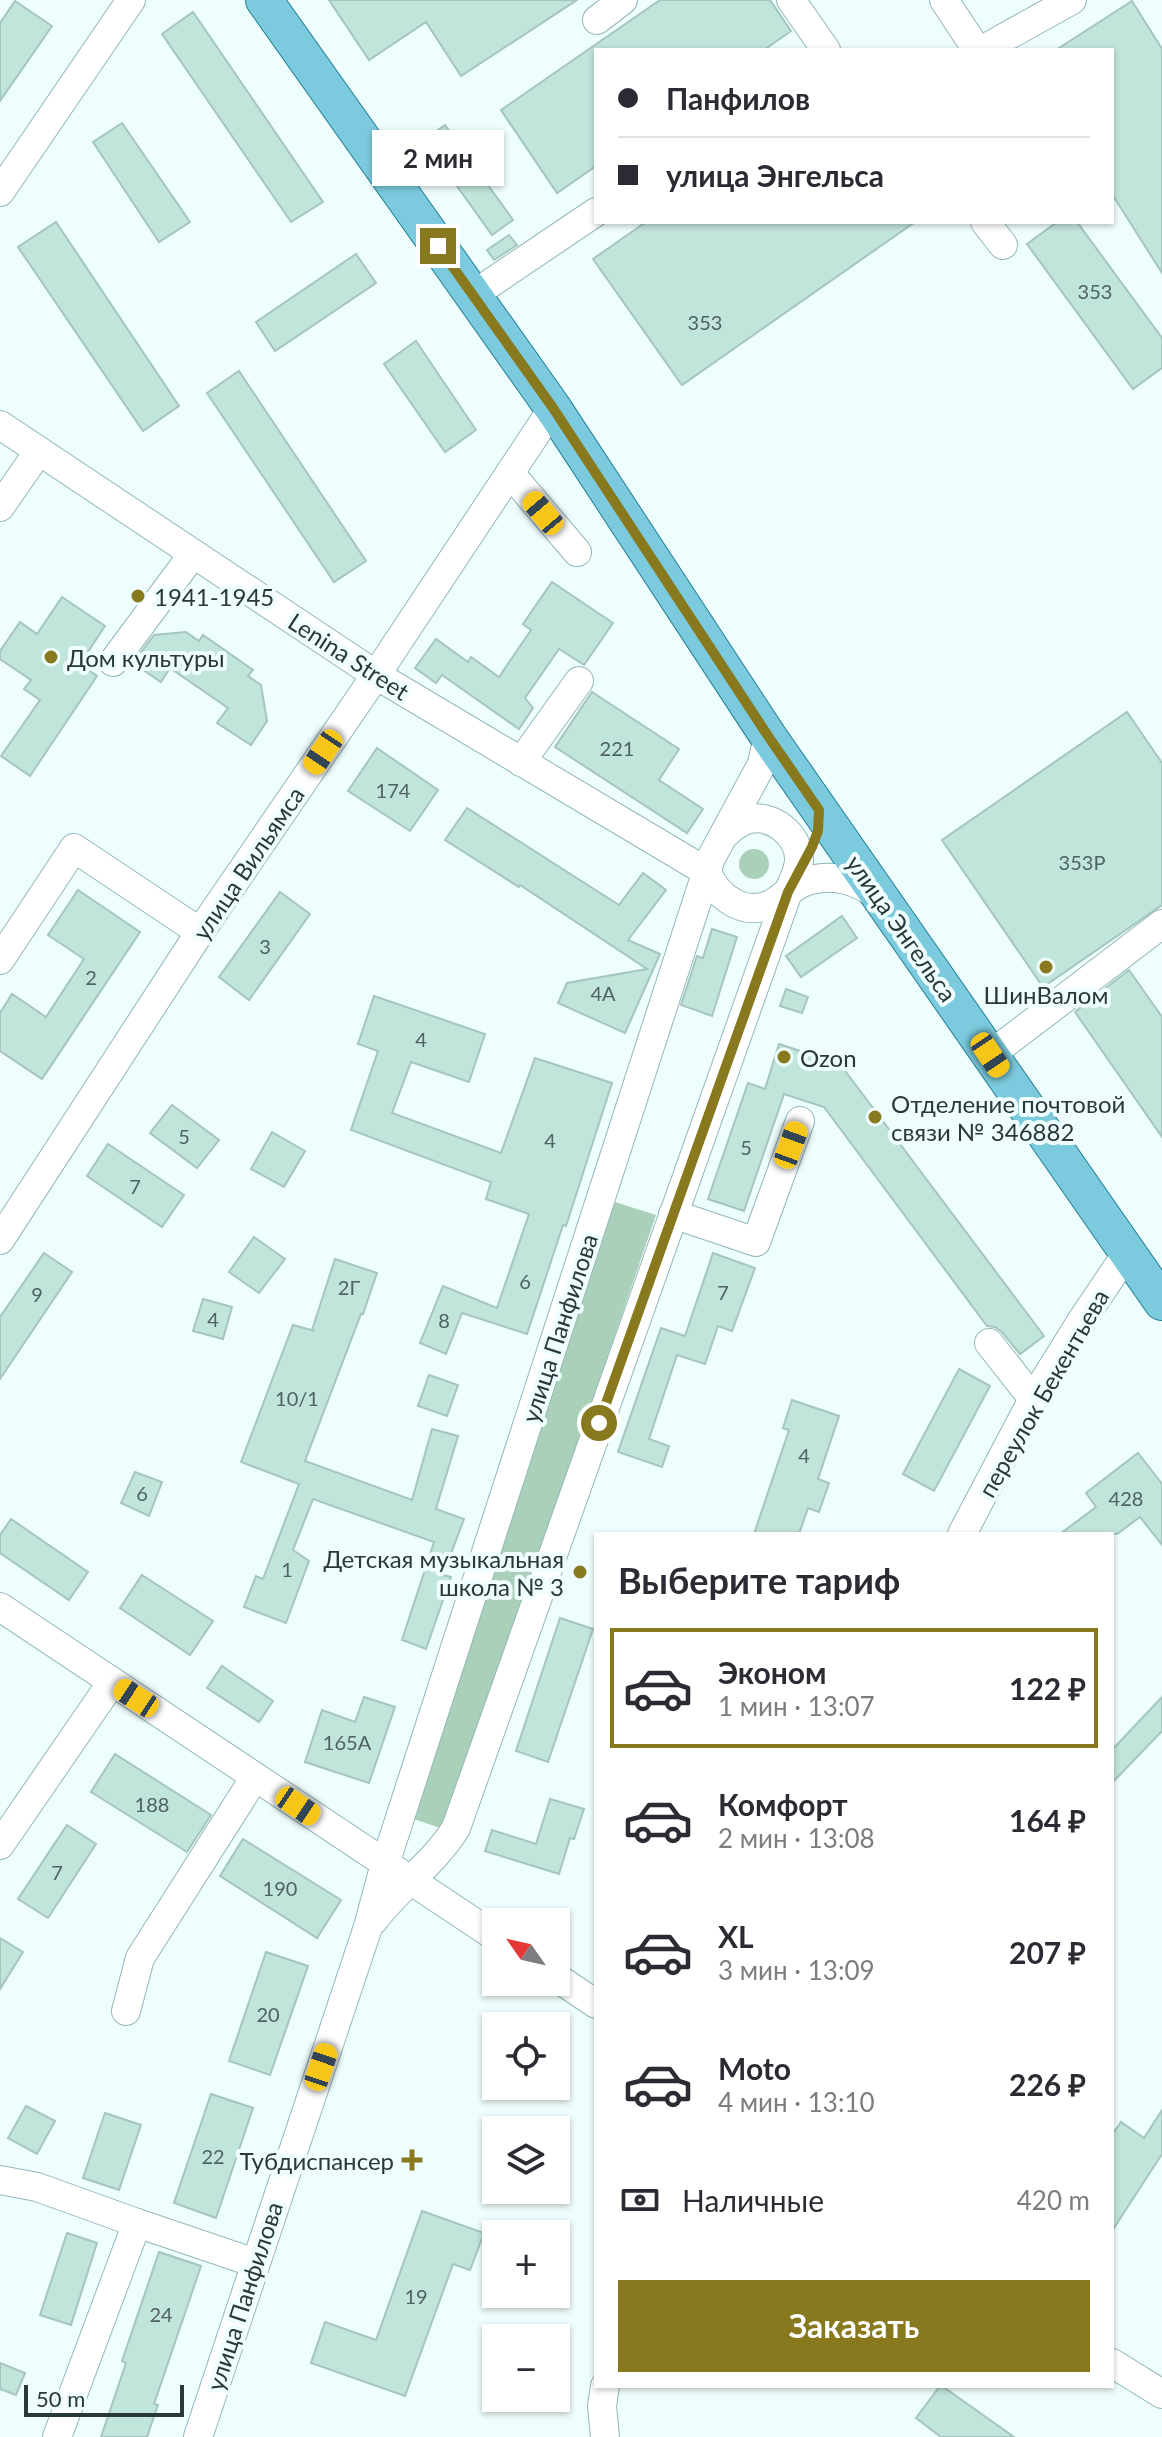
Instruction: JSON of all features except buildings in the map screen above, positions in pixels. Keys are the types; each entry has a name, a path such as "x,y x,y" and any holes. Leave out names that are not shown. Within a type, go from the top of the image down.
{"main road":[{"name":"улица Энгельса","path":"264,0 553,408 768,736 1162,1302"}],"street":[{"path":"0,192 131,0"},
{"path":"597,20 623,0"},
{"path":"791,0 825,48"},
{"path":"944,0 978,48"},
{"path":"983,48 1072,0"},
{"path":"473,295 594,213"},
{"path":"987,224 1003,245"},
{"name":"улица Вильямса","path":"0,1240 200,932 553,408"},
{"name":"Lenina Street","path":"0,425 376,675 707,872"},
{"path":"0,507 39,451"},
{"path":"510,473 577,552"},
{"path":"113,662 193,554"},
{"path":"521,762 579,681"},
{"name":"улица Панфилова","path":"198,2437 368,1927 385,1864 707,872 719,840 762,764 768,736"},
{"name":"улица Панфилова","path":"368,1927 384,1906 446,1845 456,1828 791,884 815,839 819,810"},
{"path":"707,872 712,884 729,901 757,909 772,903 791,884 799,860 797,846 788,833 776,824 763,818 748,819 719,840"},
{"path":"0,960 74,848 200,932"},
{"path":"791,884 836,878 851,880 882,899"},
{"path":"990,1055 1162,924"},
{"path":"673,1214 756,1242 800,1121"},
{"name":"переулок Бекентьева","path":"963,1532 1033,1399 1127,1253"},
{"path":"989,1343 1033,1399"},
{"path":"0,1607 482,1928"},
{"path":"0,1845 112,1682"},
{"path":"126,2011 140,1958 255,1777"},
{"path":"570,1986 594,2003"},
{"path":"0,2180 37,2187 255,2263"},
{"path":"57,2437 137,2223"},
{"path":"1114,2364 1162,2394"},
{"path":"605,2388 602,2406 605,2437"}],"green space":[{"path":"754,849 765,853 769,864 765,875 754,879 743,875 739,864 743,853"},
{"path":"615,1202 656,1215 446,1830 408,1817"}],"place":[{"name":"1941-1945","path":"138,596"},
{"name":"Дом культуры","path":"51,657"},
{"name":"ШинВалом","path":"1046,967"},
{"name":"Ozon","path":"784,1057"},
{"name":"Отделение почтовой связи № 346882","path":"875,1117"},
{"name":"Детская музыкальная школа № 3","path":"580,1572"},
{"name":"Тубдиспансер","path":"412,2160"}],"route":[{"path":"438,246 553,408 819,810 818,831 788,892 599,1423"}]}
